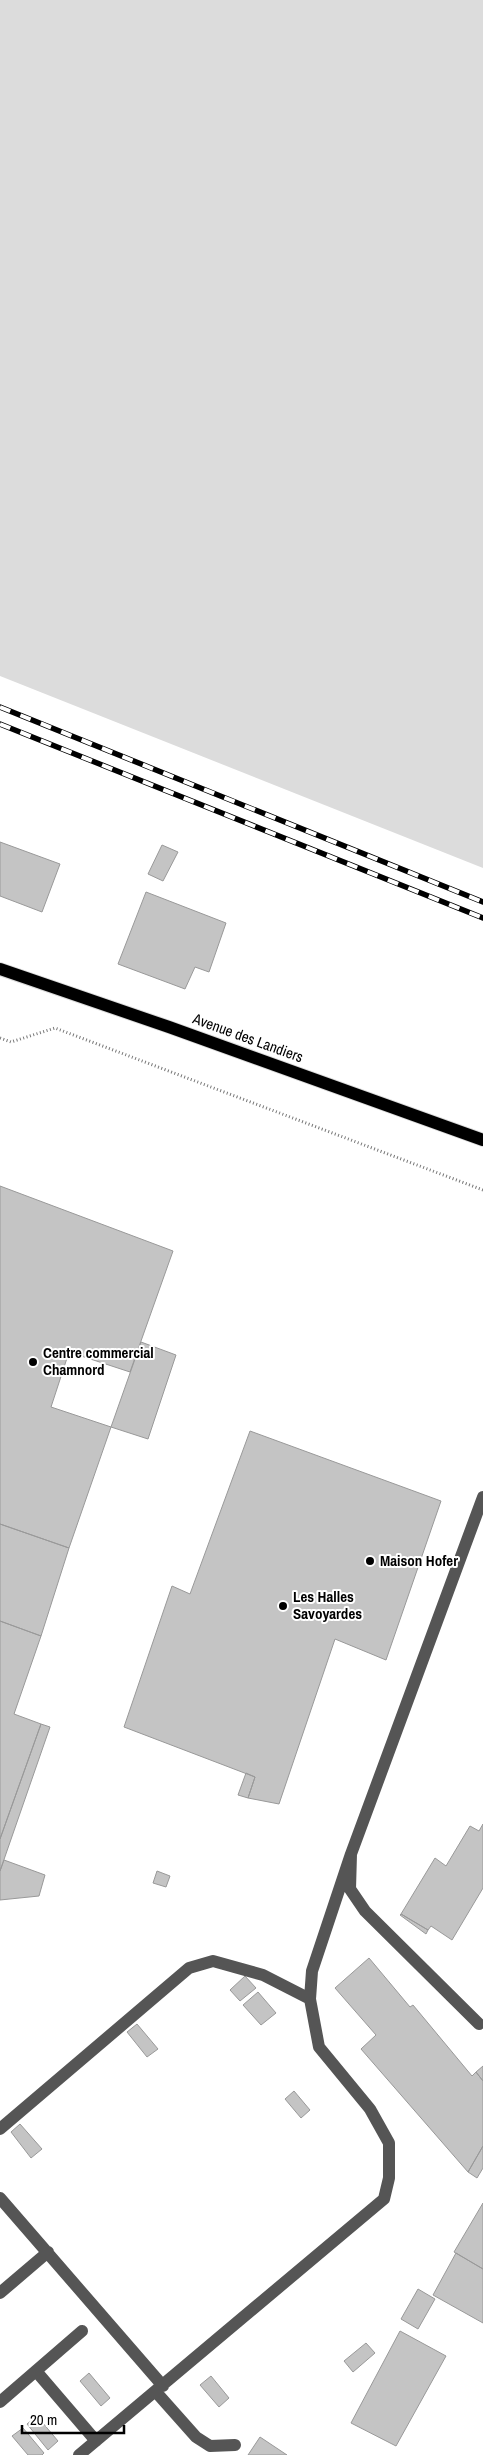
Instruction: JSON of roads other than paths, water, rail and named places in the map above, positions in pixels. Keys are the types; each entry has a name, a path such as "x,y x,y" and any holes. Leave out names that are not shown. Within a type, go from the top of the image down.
{"main road":[{"name":"Avenue des Landiers","path":"0,970 168,1026 483,1140"}],"lane":[{"path":"79,2455 160,2389 384,2199 389,2178 389,2143 370,2109 319,2047 310,1999 312,1971 350,1854 483,1497"},
{"path":"350,1854 350,1889 365,1911 479,2024"},
{"path":"0,2129 189,1968 213,1961 263,1975 310,1999"},
{"path":"0,2198 48,2252 160,2389 196,2437 210,2446 235,2446"},
{"path":"0,2293 48,2252"},
{"path":"0,2402 82,2331"},
{"path":"36,2371 96,2441"}],"railway":[{"path":"0,707 483,902"},
{"path":"0,724 483,918"}],"place":[{"name":"Centre commercial Chamnord","path":"33,1362"},
{"name":"Maison Hofer","path":"370,1561"},
{"name":"Les Halles Savoyardes","path":"283,1606"}]}
